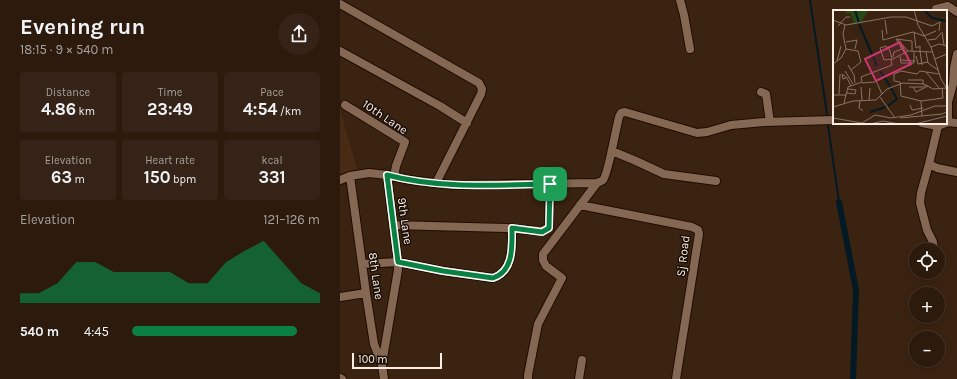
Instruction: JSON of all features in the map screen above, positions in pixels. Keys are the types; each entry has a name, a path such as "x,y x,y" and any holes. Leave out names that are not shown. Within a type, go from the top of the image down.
{"street":[{"path":"680,0 690,49"},
{"path":"340,4 478,83 482,89 481,94 436,183"},
{"path":"936,8 948,6 957,12"},
{"path":"340,51 440,106 466,123"},
{"path":"947,107 953,84 957,54"},
{"path":"761,92 766,94 770,122"},
{"name":"10th Lane","path":"345,105 405,142 391,176"},
{"path":"528,379 538,324 562,278 546,266 543,260 543,254 597,183 602,180 605,175 619,117 622,113 626,112 697,132 707,132 731,125 833,120"},
{"path":"933,243 927,230 920,203 920,193 944,124"},
{"path":"612,151 664,174 716,181"},
{"path":"929,164 937,168 957,172"},
{"path":"340,180 350,176 369,173 452,185 597,183"},
{"name":"8th Lane","path":"350,176 374,344 382,365 384,379"},
{"name":"9th Lane","path":"382,365 398,270 393,225 391,176"},
{"path":"393,225 512,228 542,232 549,228 550,184"},
{"name":"Sj Road","path":"580,206 692,227 698,230 699,234 676,379"},
{"path":"362,264 398,262 443,271 493,278 499,276 508,264 512,252 512,228"},
{"path":"340,297 366,293"},
{"path":"579,379 582,360"}],"shaded area":[{"path":"340,110 357,169 340,176"}],"waterway":[{"path":"810,0 827,114"},
{"path":"828,125 839,202"},
{"path":"839,202 856,290 853,379"}],"route":[{"path":"387,175 410,180 452,185 550,184 549,228 542,232 512,228 512,252 508,264 499,276 493,278 443,271 398,262 387,175"}]}
